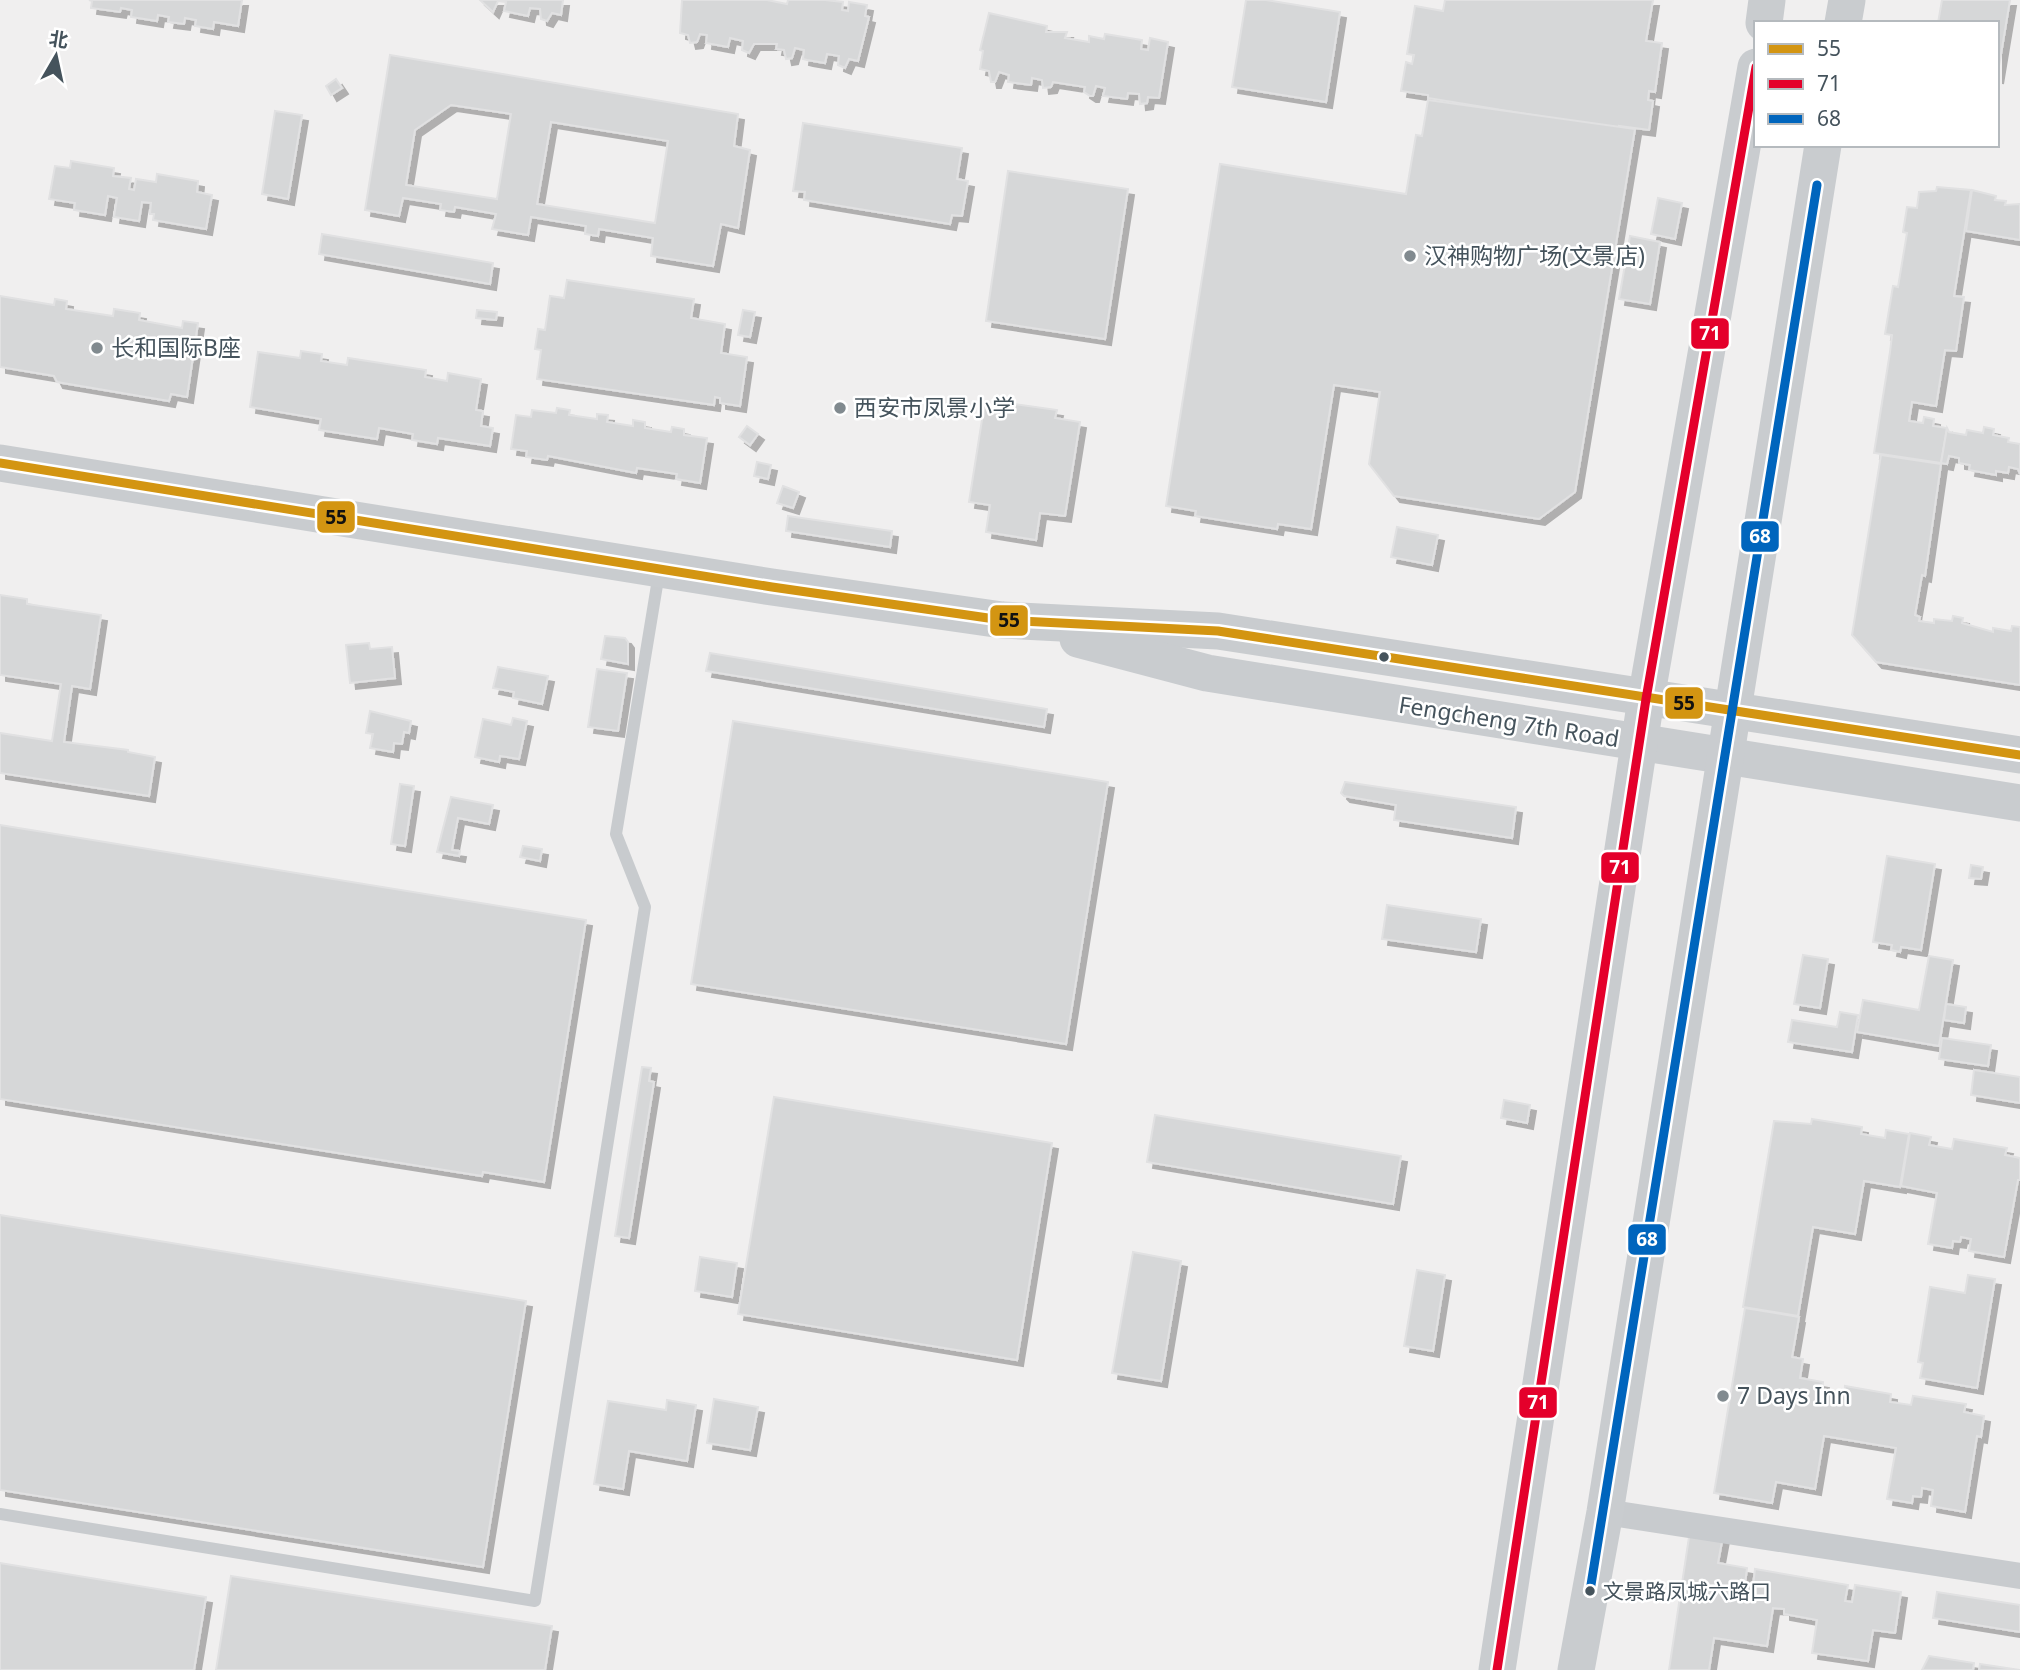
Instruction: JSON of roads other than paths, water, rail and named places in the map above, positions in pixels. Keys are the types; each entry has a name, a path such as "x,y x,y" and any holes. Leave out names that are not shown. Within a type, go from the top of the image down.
{"main road":[{"path":"1763,21 1768,0"},
{"path":"1843,21 1847,0"},
{"path":"1497,1670 1646,699 1754,78"},
{"path":"1576,1670 1605,1512 1823,147"},
{"name":"Fengcheng 7th Road","path":"0,463 1002,620 1218,631 2020,755"},
{"name":"Fengcheng 7th Road","path":"1002,620 1207,673 2020,803"}],"street":[{"path":"1605,1512 2020,1576"}],"lane":[{"path":"0,1514 535,1601 645,907 616,834 660,568"}],"place":[{"name":"汉神购物广场(文景店)","path":"1410,256"},
{"name":"长和国际B座","path":"97,348"},
{"name":"西安市凤景小学","path":"840,408"},
{"name":"7 Days Inn","path":"1723,1396"},
{"name":"文景路凤城六路口","path":"1590,1591"}]}
